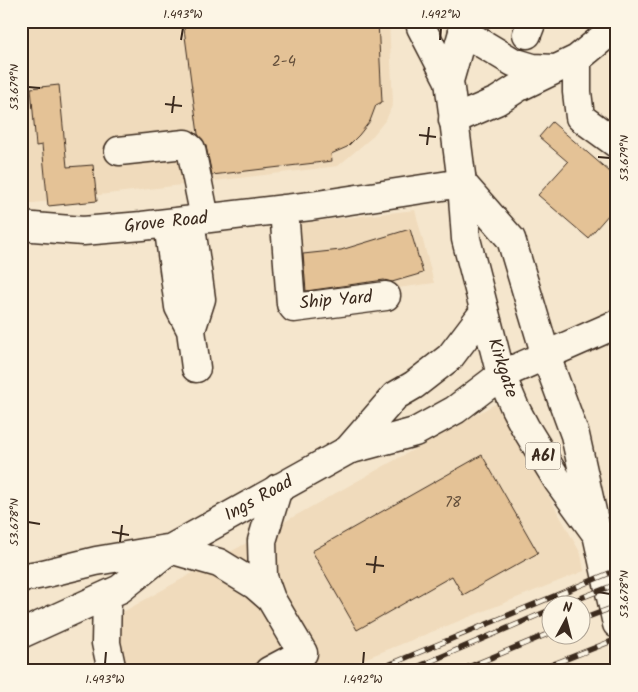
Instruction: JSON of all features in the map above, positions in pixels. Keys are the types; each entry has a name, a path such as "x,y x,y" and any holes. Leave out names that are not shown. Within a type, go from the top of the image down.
{"main road":[{"name":"Kirkgate","path":"420,21 420,27 449,81"},
{"name":"Kirkgate","path":"463,27 449,81 462,183 466,240 484,312 501,375 515,408 558,481 596,532"},
{"path":"463,27 513,62 533,68 566,64"},
{"path":"453,120 498,101 519,87 566,64 615,30"},
{"path":"566,64 577,92 580,117 617,144"},
{"path":"119,151 185,144 191,149 188,220 201,299 191,330 196,368"},
{"name":"Kirkgate","path":"462,183 512,239 546,356 575,435 617,624"},
{"name":"Grove Road","path":"21,226 83,231 311,206 462,183"},
{"name":"Ship Yard","path":"284,209 291,304 294,308 386,296"},
{"name":"Ings Road","path":"348,450 395,396 414,386 450,357 484,312"},
{"name":"Ings Road","path":"21,634 120,589 170,549 348,450 415,432 455,410 501,375 617,324"},
{"path":"269,671 303,652 272,599 263,577 262,541 278,488"},
{"path":"170,549 219,563 255,585 272,599"},
{"name":"Ings Road","path":"21,578 96,561 170,549"},
{"path":"107,595 106,643 112,671"}],"shaded area":[{"path":"28,21 389,21 393,103 387,118 371,138 338,166 25,204 21,175 21,24"},
{"path":"415,210 434,283 296,302 292,224"},
{"path":"497,403 581,554 584,571 334,671 120,671 116,622 123,612"}],"building":[{"path":"183,21 378,21 382,102 376,105 370,121 359,135 347,147 331,154 332,161 212,175 206,146 198,134"},
{"path":"59,85 67,167 93,165 97,201 48,206 42,145 36,146 31,88"},
{"path":"552,122 617,178 617,205 588,238 538,195 568,162 539,137"},
{"path":"410,229 423,273 392,282 384,280 306,291 303,254 341,250"},
{"path":"482,455 538,553 463,595 452,576 357,630 312,551"}],"railway":[{"path":"374,671 617,570"},
{"path":"590,594 617,584"},
{"path":"590,616 617,606"},
{"path":"408,671 540,614"},
{"path":"459,671 540,637"},
{"path":"536,671 617,639"}]}
